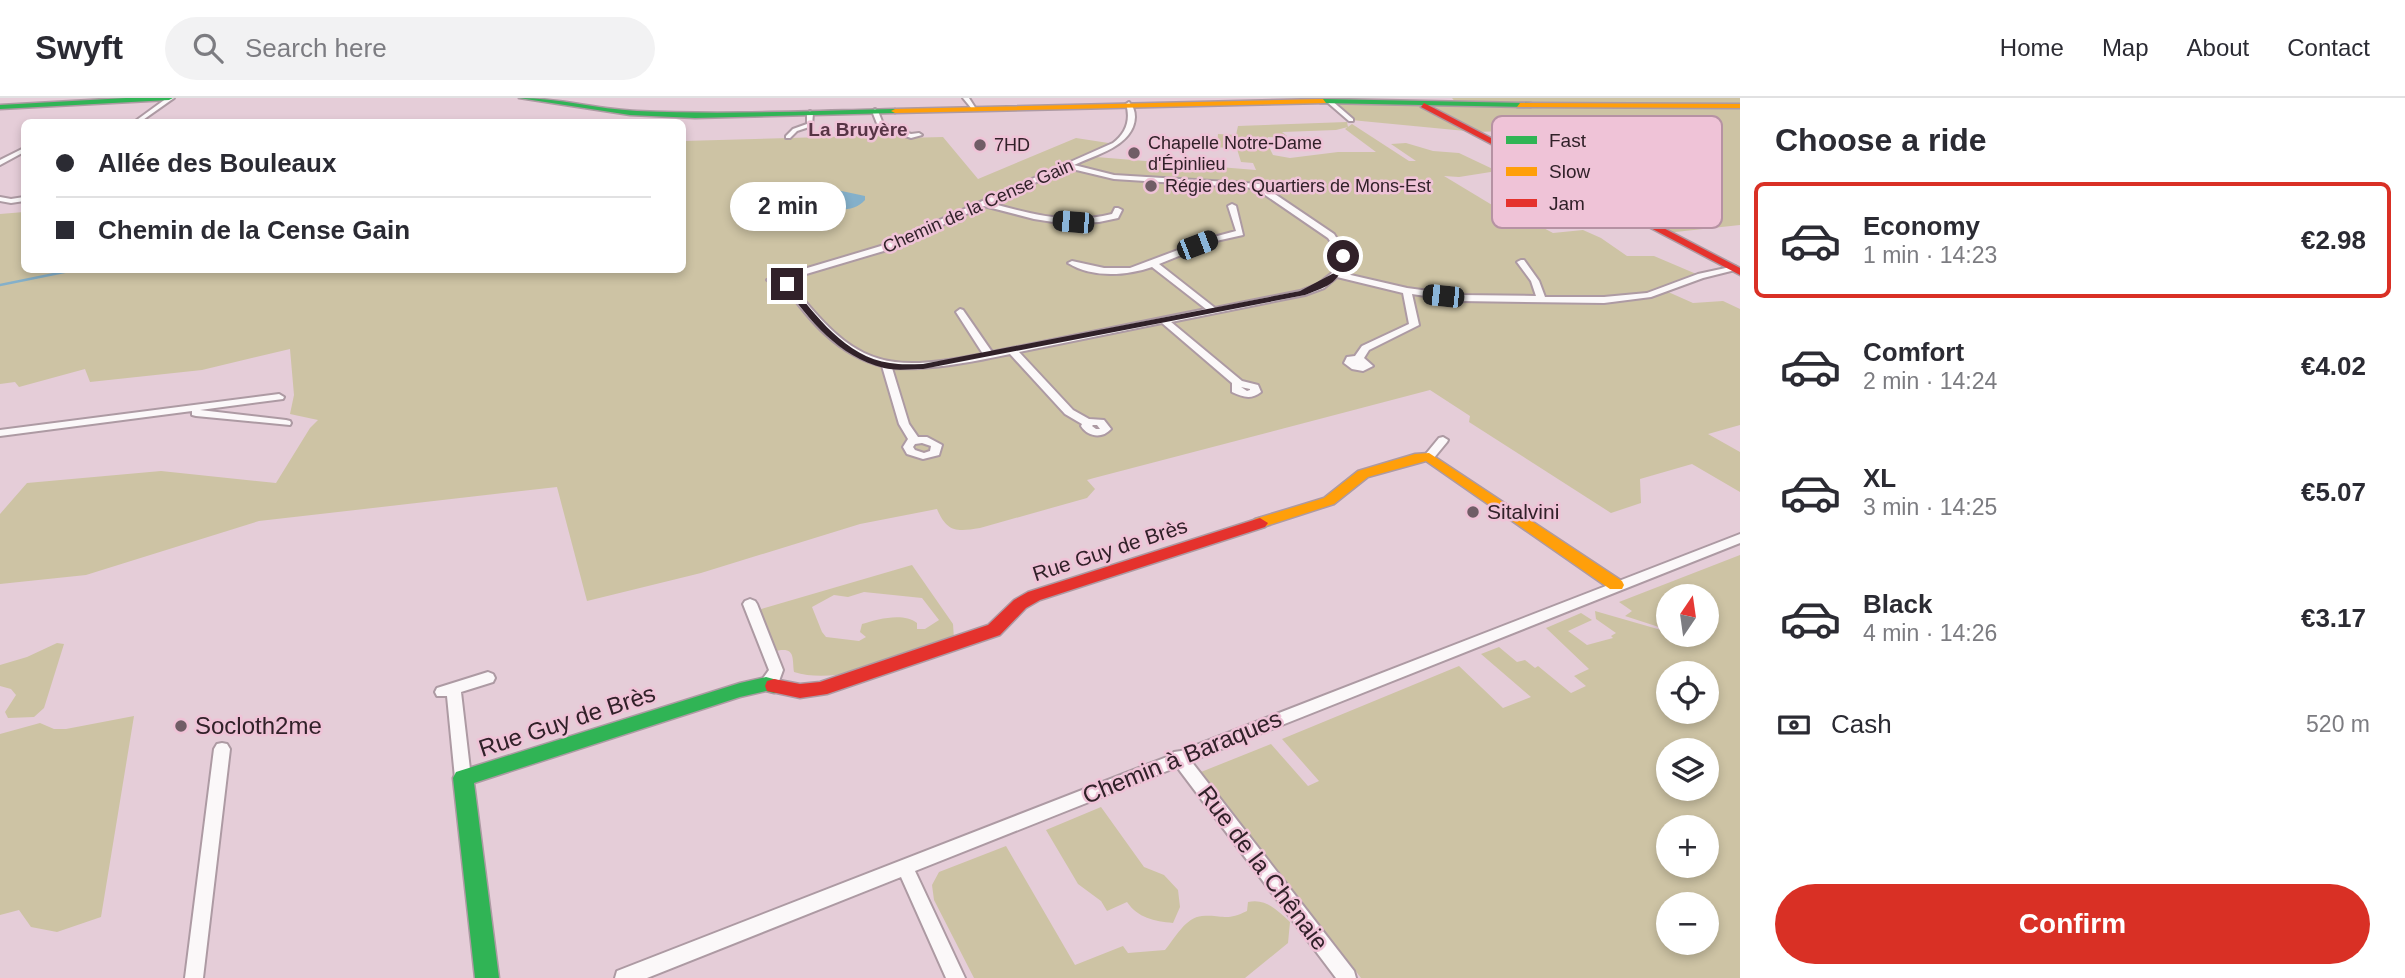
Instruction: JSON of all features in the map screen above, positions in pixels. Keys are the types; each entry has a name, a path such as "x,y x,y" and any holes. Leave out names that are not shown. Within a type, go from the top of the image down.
{"main road":[{"path":"34,106 70,98"},
{"path":"0,107 170,98"},
{"path":"523,98 669,116 875,111 970,103 1129,104 1240,99 1531,105"},
{"path":"1423,103 1740,106"},
{"path":"1423,103 1492,140"},
{"path":"1659,228 1738,270"},
{"name":"Rue Guy de Brès","path":"487,978 463,778 740,690 766,684 800,691 820,689 994,630 1020,604 1034,596 1329,500 1341,494 1363,474 1420,457 1429,457"},
{"path":"1429,457 1615,585"}],"street":[{"path":"141,119 170,98"},
{"path":"1330,100 1350,120"},
{"name":"Chemin de la Cense Gain","path":"771,280 877,250 1104,150 1124,137 1133,117 1129,104"},
{"path":"875,111 880,125 911,136 919,135"},
{"path":"788,137 795,130 810,125 810,113"},
{"path":"0,163 21,152"},
{"path":"793,275 787,284 816,321 852,352 887,366 923,366 1013,351 1302,293 1321,286 1338,275 1343,256 1335,240 1320,227 1257,186 1114,177 1069,166"},
{"path":"0,199 21,199"},
{"path":"985,204 1038,218 1080,222 1101,221 1115,216 1118,210"},
{"path":"1072,263 1101,269 1146,265 1220,236 1240,233 1232,206"},
{"path":"1521,262 1535,281 1542,298"},
{"path":"1146,265 1172,279 1214,311"},
{"path":"1146,265 1172,279"},
{"path":"1338,275 1407,291 1484,300 1604,300 1636,298 1658,293 1701,276 1738,270"},
{"path":"1359,359 1365,348 1414,325 1407,291"},
{"path":"960,312 989,355"},
{"path":"1165,321 1239,384"},
{"path":"1013,351 1069,412 1088,423"},
{"path":"887,366 904,424 914,440"},
{"path":"0,433 279,397"},
{"path":"175,411 286,423"},
{"path":"1429,457 1443,440"},
{"name":"Chemin à Baraques","path":"624,978 904,866 1011,827 1179,757 1615,585 1740,538"},
{"path":"750,604 776,670 774,677 766,684"},
{"path":"447,691 488,678"},
{"name":"Rue Guy de Brès","path":"447,691 463,778"},
{"path":"194,978 222,749"},
{"name":"Rue de la Chênaie","path":"1179,757 1348,978"},
{"path":"904,866 956,978"}],"shaded area":[{"path":"1452,98 1740,98 1740,225 1722,227 1722,116 1492,116 1492,131 1476,132 1351,120 1329,101 1457,104"},
{"path":"1347,122 1348,127 1352,124 1409,161 1416,161 1391,144 1406,143 1433,151 1459,153 1492,169 1492,172 1459,177 1444,176 1492,205 1492,228 1544,228 1553,233 1583,230 1601,238 1627,256 1654,256 1701,276 1666,291 1693,303 1723,301 1740,309 1740,425 1708,434 1740,452 1740,492 1692,464 1640,479 1641,503 1611,513 1469,422 1470,416 1430,390 1087,480 1095,489 1087,498 980,528 953,529 937,509 860,524 701,573 587,601 557,487 259,521 86,575 0,584 0,514 27,483 161,471 276,483 310,428 318,420 290,414 294,395 290,349 202,370 90,382 85,369 19,387 15,382 0,384 0,214 21,212 21,273 686,273 686,141 897,135 904,138 943,137 978,179 1076,138 1115,144 1092,156 1096,157 1256,170 1253,163 1241,162 1237,149 1217,147 1218,134 1236,135 1238,126","holes":["1348,127 1345,129 1376,152 1338,152 1290,158 1273,155 1266,141 1268,137 1285,138 1287,136 1282,132"]},
{"path":"1657,228 1712,228 1666,233"},
{"path":"1740,555 1740,978 1361,978 1201,772 1271,744 1308,786 1319,781 1282,739 1459,666 1503,708 1531,697 1481,654 1499,647 1517,662 1525,660 1535,668 1538,666 1571,693 1586,686 1574,676 1589,669 1546,628 1581,613 1592,620 1568,631 1587,645 1613,638 1611,636 1616,633 1596,619 1595,611 1656,629 1656,648 1718,648 1719,584 1665,584"},
{"path":"912,565 953,624 954,639 874,667 813,676 794,672 789,651 772,652 758,614 761,609","holes":["864,592 922,598 939,620 925,629 917,629 917,623 905,618 875,620 862,624 860,632 866,637 859,641 826,637 812,607 834,595 848,597"]},
{"path":"1656,588 1656,626 1625,616 1632,611 1619,602"},
{"path":"57,643 64,644 44,708 34,717 8,718 5,712 16,695 11,689 0,686 0,665 27,657"},
{"path":"134,716 101,917 57,932 31,927 19,910 0,915 0,734 40,723 54,729 66,729"},
{"path":"1101,807 1144,867 1164,875 1178,890 1180,907 1173,923 1147,918 1136,912 1127,902 1107,911 1101,901 1078,884 1046,830"},
{"path":"1006,846 1075,965 1123,946 1128,953 1165,950 1181,929 1196,917 1234,916 1247,911 1248,902 1254,901 1271,906 1290,922 1288,943 1245,978 974,978 934,900 932,885 939,872"}],"water":[{"path":"823,187 865,196 865,200 852,208 835,209 802,203 799,200 805,191"}],"waterway":[{"path":"0,285 59,273"}],"traffic: fast":[{"path":"0,107 169,98"},
{"path":"523,98 630,113 695,116 895,111"},
{"path":"1323,101 1531,105"},
{"path":"487,978 463,778 740,690 766,684 774,686"}],"traffic: slow":[{"path":"895,111 1323,101"},
{"path":"1520,105 1740,106"},
{"path":"1260,523 1329,501 1363,474 1420,457 1429,457 1616,585"}],"traffic: jam":[{"path":"1424,105 1492,141"},
{"path":"1657,228 1740,272"},
{"path":"774,686 800,691 820,689 994,630 1020,604 1034,596 1260,523"}],"place":[{"name":"7HD","path":"980,145"},
{"name":"Chapelle Notre-Dame d'Épinlieu","path":"1134,153"},
{"name":"Régie des Quartiers de Mons-Est","path":"1151,186"},
{"name":"Sitalvini","path":"1473,512"},
{"name":"Socloth2me","path":"181,726"}],"district":[{"name":"La Bruyère","path":"858,129"}],"route":[{"path":"787,284 816,321 852,352 876,363 906,367 1013,351 1310,291 1338,275 1343,256"}]}
